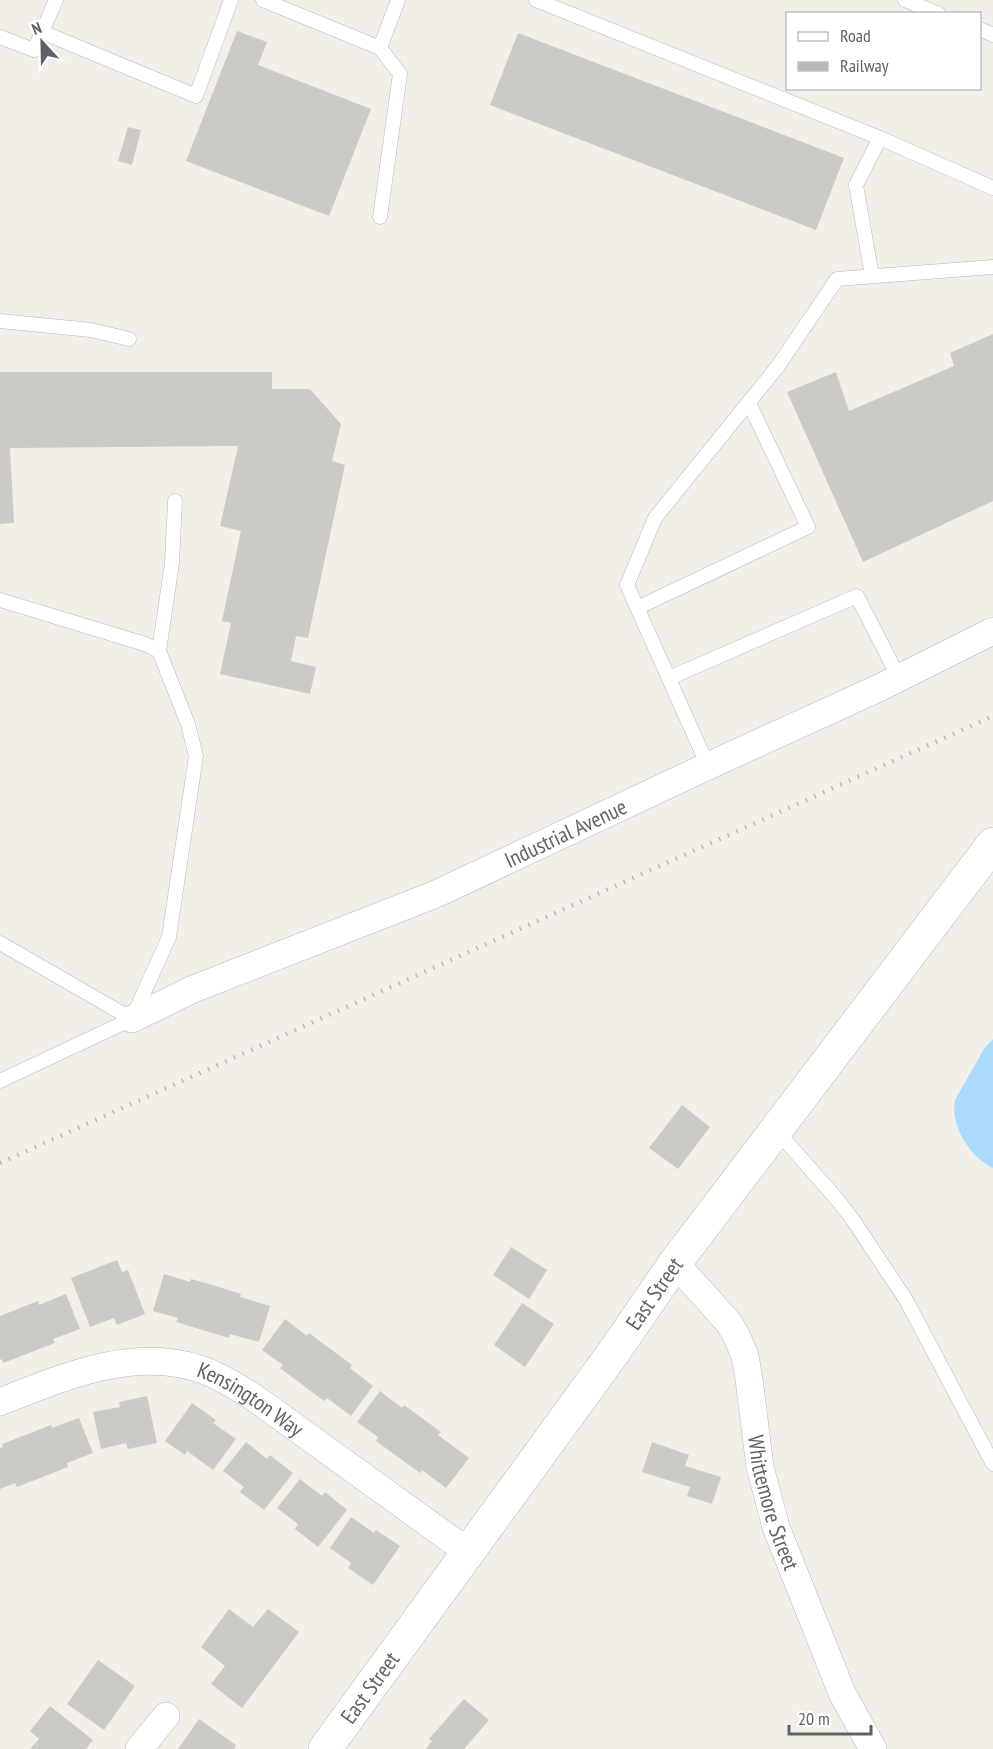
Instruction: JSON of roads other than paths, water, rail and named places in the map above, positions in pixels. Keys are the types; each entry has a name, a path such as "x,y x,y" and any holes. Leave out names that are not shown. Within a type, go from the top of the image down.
{"main road":[{"name":"East Street","path":"325,1749 616,1349 675,1263 993,844"}],"street":[{"name":"Industrial Avenue","path":"132,1019 192,990 436,894 899,678 993,631"},
{"name":"Whittemore Street","path":"675,1263 729,1323 738,1337 745,1356 749,1379 760,1467 776,1527 842,1693 873,1749"},
{"name":"Kensington Way","path":"0,1402 73,1375 125,1363 185,1364 226,1381 256,1399 468,1552"},
{"path":"139,1749 166,1716"}],"lane":[{"path":"0,37 34,50 56,0"},
{"path":"42,32 196,96 231,0"},
{"path":"263,0 380,48 400,74 380,217"},
{"path":"380,48 398,0"},
{"path":"536,0 880,138 993,188"},
{"path":"905,0 934,12"},
{"path":"872,276 856,185 880,138"},
{"path":"708,766 627,585 655,518 778,366 837,279 993,267"},
{"path":"0,321 91,330 129,339"},
{"path":"637,608 808,527 749,403"},
{"path":"0,1082 132,1019 169,937 196,756 188,724 159,651 172,563 175,501"},
{"path":"669,678 856,596 899,678"},
{"path":"0,600 145,644 159,651"},
{"path":"0,943 132,1019"},
{"path":"776,1130 847,1213 906,1299 993,1464"}],"water":[{"path":"993,1039 993,1168 970,1149 959,1130 954,1110 955,1100 984,1049"}],"railway":[{"path":"0,1163 993,716"}]}
